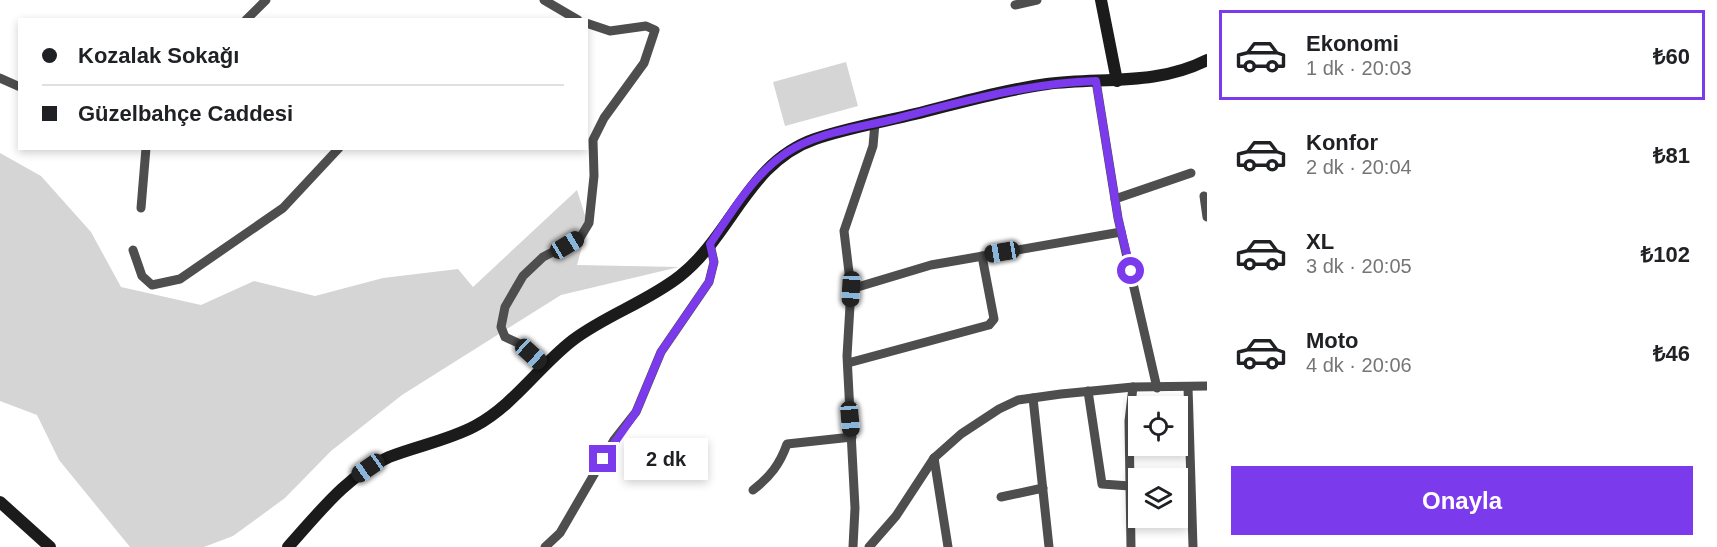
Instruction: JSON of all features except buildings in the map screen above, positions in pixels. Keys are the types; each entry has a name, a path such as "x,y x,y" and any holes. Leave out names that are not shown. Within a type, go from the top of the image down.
{"street":[{"path":"248,18 266,0"},
{"path":"544,0 575,18"},
{"path":"1015,6 1037,0"},
{"path":"1101,0 1117,81"},
{"path":"544,366 518,343 506,337 501,327 505,307 523,276 543,257 580,238 590,223 594,176 593,140 604,118 644,63 655,30 646,26 610,31 588,24"},
{"path":"288,547 339,491 355,477 386,458 475,426 501,408 544,366 590,328 670,284 710,244 754,183 773,162 801,144 875,123 1033,87 1164,76 1207,60"},
{"path":"0,78 18,86"},
{"path":"1096,81 1121,232 1157,387"},
{"path":"853,547 855,508 848,363 851,289 844,231 873,146 875,123"},
{"path":"141,208 146,150"},
{"path":"133,250 142,276 152,285 180,279 283,208 337,150"},
{"path":"1115,199 1191,173"},
{"path":"1204,196 1207,217"},
{"path":"851,289 931,265 1121,232"},
{"path":"545,547 560,533 614,440 636,412 661,352 709,282 714,262 710,244"},
{"path":"848,363 989,325 994,320 982,256"},
{"path":"869,547 896,516 934,458 961,434 1017,400 1133,387 1207,386"},
{"path":"1130,468 1129,421 1133,387"},
{"path":"1188,387 1193,547"},
{"path":"1088,391 1102,484 1128,486"},
{"path":"1033,398 1049,547"},
{"path":"753,490 765,481 780,462 787,444 852,436"},
{"path":"934,458 948,547"},
{"path":"1001,497 1043,488"},
{"path":"0,502 50,547"},
{"path":"1131,528 1131,547"}],"shaded area":[{"path":"846,62 858,106 785,126 773,82"},
{"path":"0,153 41,176 91,232 121,287 201,305 254,281 315,296 383,278 458,269 473,287 577,190 588,225 577,265 679,267 561,295 402,395 331,451 285,498 233,536 204,547 130,547 59,460 37,415 0,401"}],"route":[{"path":"603,459 614,440 636,412 661,352 709,282 714,262 710,244 760,175 773,162 801,144 817,138 988,96 1044,85 1096,81 1118,218 1131,271"}]}
